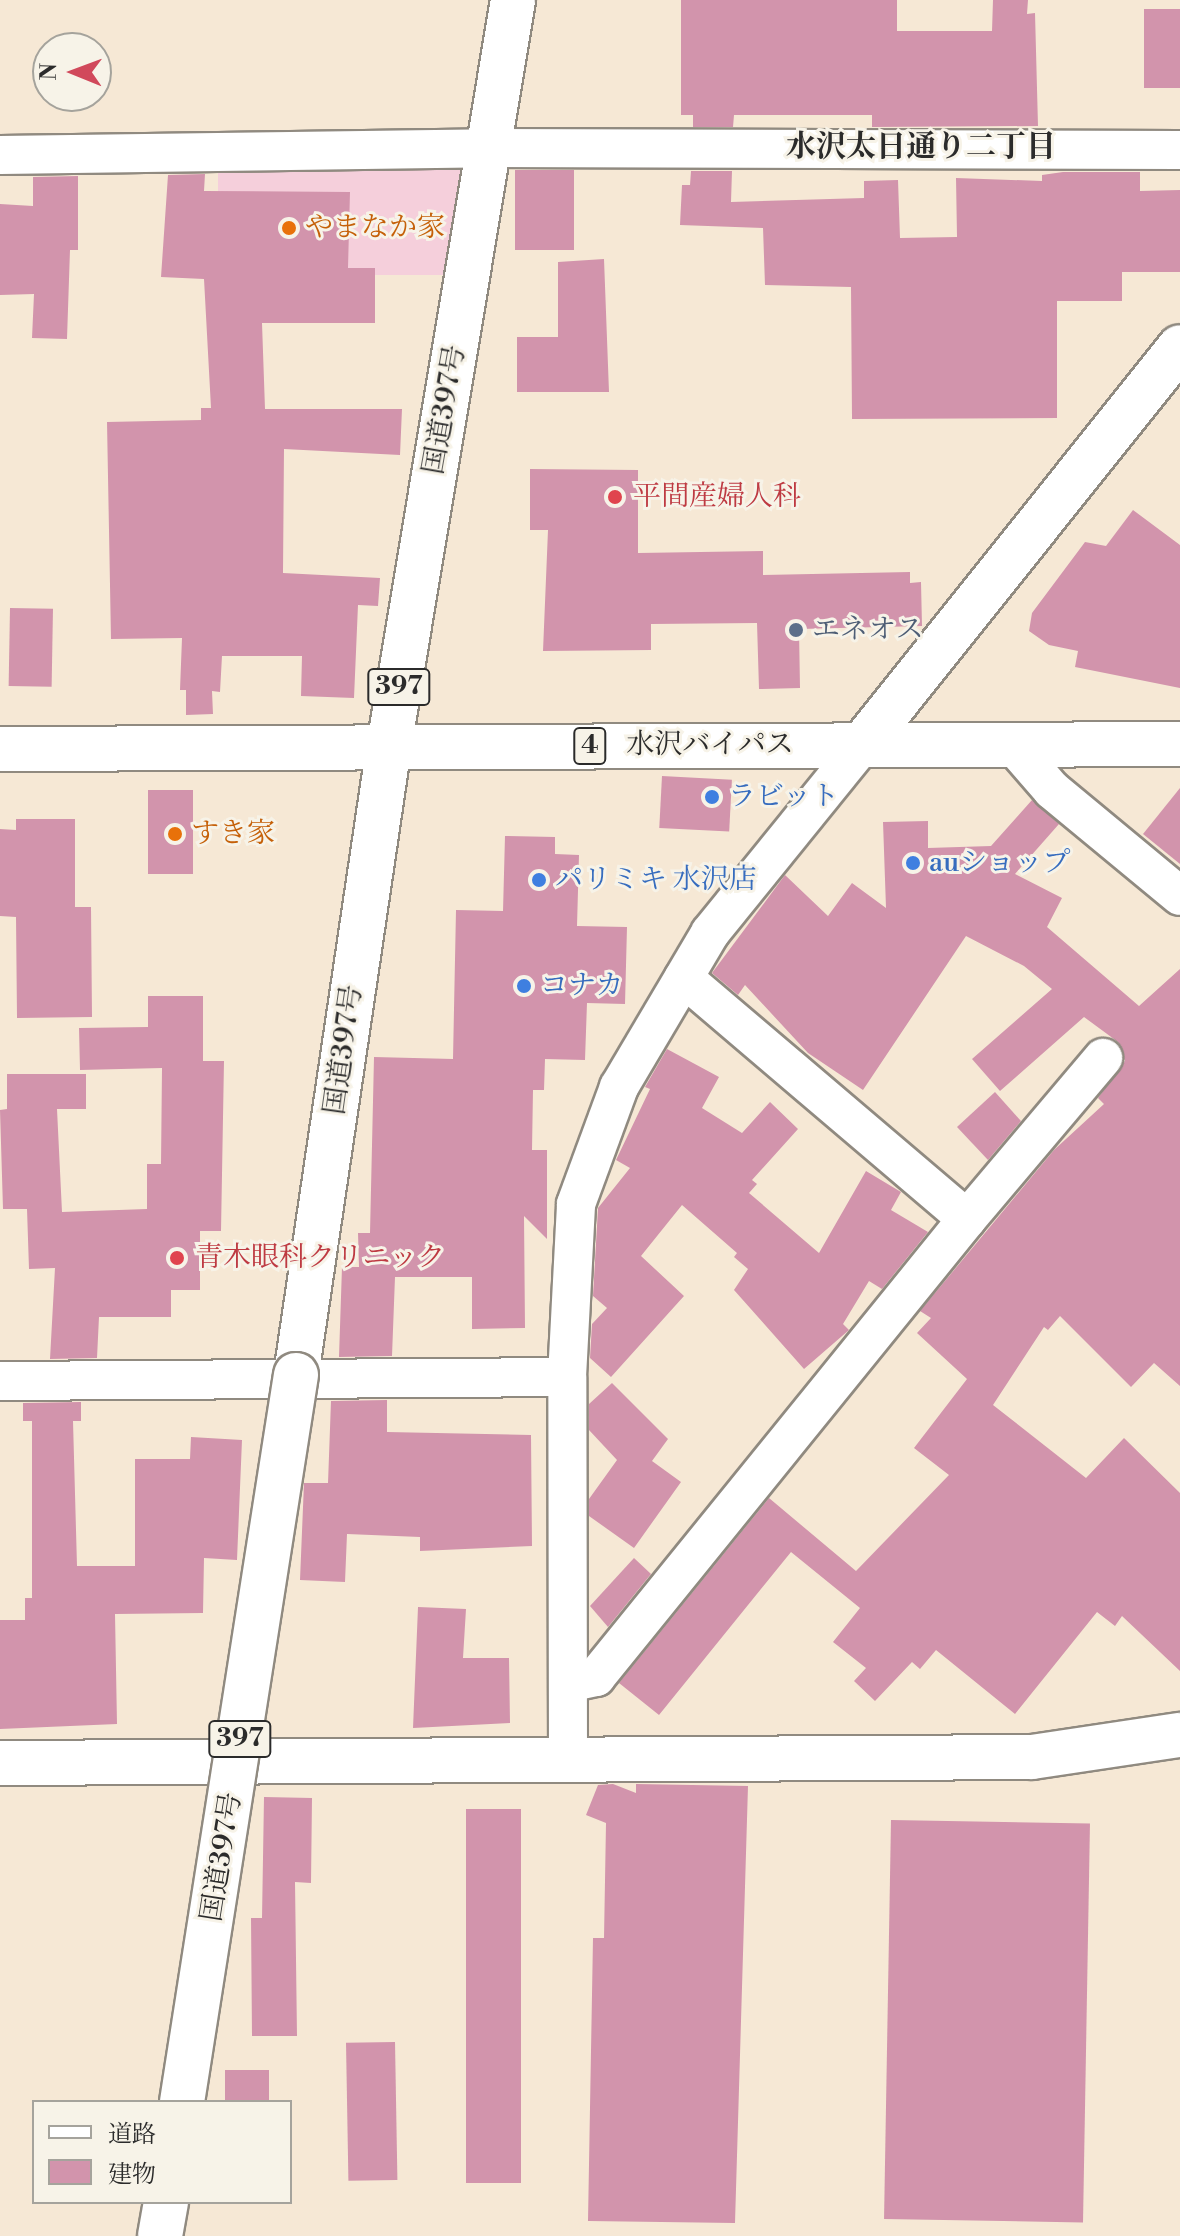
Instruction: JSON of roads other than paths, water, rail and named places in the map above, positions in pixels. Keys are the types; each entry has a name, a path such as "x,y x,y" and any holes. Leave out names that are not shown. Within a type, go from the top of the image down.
{"main road":[{"name":"国道397号","path":"182,2100 296,1375 389,746 513,0"},
{"path":"862,745 1180,347"},
{"name":"水沢バイパス","path":"0,749 1180,744"},
{"path":"0,1763 1032,1757 1180,1735"},
{"path":"160,2236 166,2204"}],"street":[{"path":"0,155 490,148 1180,150"},
{"path":"568,1759 567,1377 576,1204 619,1087 710,933 862,745"},
{"path":"1013,745 1052,790 1180,896"},
{"path":"684,978 967,1219"},
{"path":"568,1683 596,1677 967,1219 1103,1058"},
{"path":"0,1381 296,1375 567,1377"}],"place":[{"name":"やまなか家","path":"289,228"},
{"name":"平間産婦人科","path":"615,497"},
{"name":"エネオス","path":"796,630"},
{"name":"ラビット","path":"712,797"},
{"name":"すき家","path":"175,834"},
{"name":"auショップ","path":"913,863"},
{"name":"パリミキ 水沢店","path":"539,880"},
{"name":"コナカ","path":"524,986"},
{"name":"青木眼科クリニック","path":"177,1258"}],"district":[{"name":"水沢太日通り二丁目","path":"921,147"}]}
